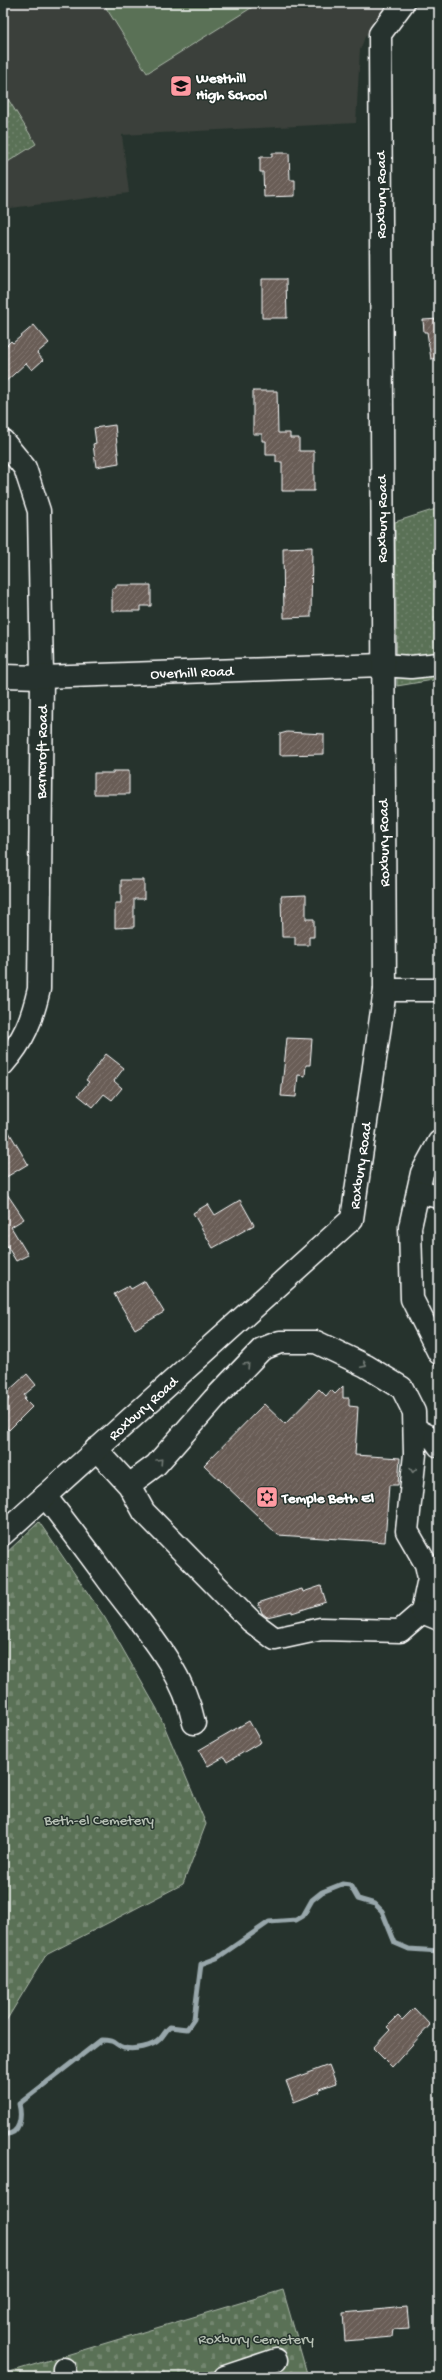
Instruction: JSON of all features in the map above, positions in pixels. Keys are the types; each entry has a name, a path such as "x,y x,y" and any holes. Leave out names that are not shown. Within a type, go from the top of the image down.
{"street":[{"name":"Roxbury Road","path":"3,1534 352,1219 385,990 382,664 380,34 403,3"},
{"name":"Barncroft Road","path":"3,441 25,468 40,511 42,677 39,989 33,1017 18,1048 3,1064"},
{"name":"Overhill Road","path":"3,676 42,677 382,664 411,667 439,664"},
{"path":"385,990 439,990"},
{"path":"439,1142 422,1174 410,1227 412,1298 439,1353"},
{"path":"418,1192 439,1197"},
{"path":"96,1450 129,1485 144,1512 251,1621 275,1639 322,1629 400,1631 430,1616 429,1578 426,1564 407,1531 415,1454 414,1412 402,1388 366,1366 316,1342 280,1342 262,1349 214,1399 156,1465 129,1485"},
{"path":"415,1429 434,1439 439,1446"},
{"path":"45,1496 145,1624 171,1662 191,1708 194,1723"},
{"path":"226,2377 276,2360"}],"shaded area":[{"name":"Westhill High School","path":"3,3 390,3 365,37 360,50 356,123 122,135 129,193 3,209"}],"green space":[{"path":"103,3 259,3 147,73"},
{"path":"3,91 36,144 3,165"},
{"path":"439,508 439,679 397,686 395,522"},
{"name":"Beth-el Cemetery","path":"39,1522 105,1618 157,1709 206,1824 183,1884 46,1955 3,2026 3,1556"},
{"name":"Roxbury Cemetery","path":"283,2290 308,2377 3,2377 3,2374"}],"building":[{"path":"272,153 289,153 290,180 295,180 295,196 264,197 263,172 260,172 260,157 272,157"},
{"path":"262,279 286,279 287,318 262,318"},
{"path":"439,319 439,358 431,359 427,332 424,332 423,320"},
{"path":"34,325 49,343 37,353 43,360 32,370 26,363 3,384 3,349 11,341 13,343"},
{"path":"253,391 277,391 278,433 290,433 290,438 299,438 299,451 314,451 314,491 282,491 282,462 276,462 276,455 266,455 266,441 262,441 262,434 253,434"},
{"path":"115,425 119,463 96,467 93,444 96,443 94,428"},
{"path":"312,547 311,617 284,618 283,548"},
{"path":"116,585 151,585 151,606 141,606 141,611 112,611 112,588 116,588"},
{"path":"287,732 324,734 324,754 280,755 280,734"},
{"path":"113,771 129,771 129,794 94,794 94,773 113,773"},
{"path":"121,880 144,880 144,899 134,899 134,927 115,928 115,903 121,903"},
{"path":"306,895 306,919 314,919 314,937 309,937 309,945 295,945 295,937 282,937 281,896"},
{"path":"287,1038 312,1039 310,1065 306,1065 305,1076 298,1075 296,1097 281,1096"},
{"path":"106,1054 124,1068 114,1081 122,1088 112,1100 104,1094 93,1107 78,1095 89,1082 86,1080"},
{"path":"3,1122 28,1164 3,1179"},
{"path":"3,1188 24,1219 11,1227 28,1255 16,1261 3,1239"},
{"path":"240,1200 254,1225 213,1248 193,1213 208,1204 215,1215"},
{"path":"145,1281 164,1312 135,1329 114,1294 129,1286 131,1289"},
{"path":"27,1374 36,1385 24,1395 26,1398 24,1399 32,1407 9,1430 3,1424 3,1404 9,1399 5,1394"},
{"path":"343,1386 343,1398 349,1398 349,1406 358,1407 355,1455 400,1458 398,1485 389,1485 385,1542 278,1535 204,1465 264,1404 285,1424 319,1389 326,1396 331,1390 335,1394"},
{"path":"321,1586 326,1602 292,1613 292,1611 267,1617 262,1613 258,1603 298,1590 302,1589 303,1592"},
{"path":"249,1721 261,1742 227,1762 224,1757 208,1766 199,1750"},
{"path":"414,2008 430,2025 392,2067 373,2048 390,2030 387,2027 398,2016 402,2020"},
{"path":"329,2065 336,2083 319,2089 320,2092 294,2102 286,2081"},
{"path":"407,2307 409,2328 393,2329 392,2337 345,2341 343,2313"}],"waterway":[{"path":"3,2134 9,2134 17,2129 20,2119 19,2104 101,2040 113,2042 128,2049 138,2048 157,2042 170,2027 187,2029 194,2019 201,1964 217,1958 269,1922 296,1920 303,1916 312,1900 322,1892 342,1884 350,1885 358,1899 375,1904 382,1911 395,1943 409,1949 439,1951"}],"place":[{"name":"Westhill High School","path":"181,86"},
{"name":"Temple Beth El","path":"267,1497"}]}
